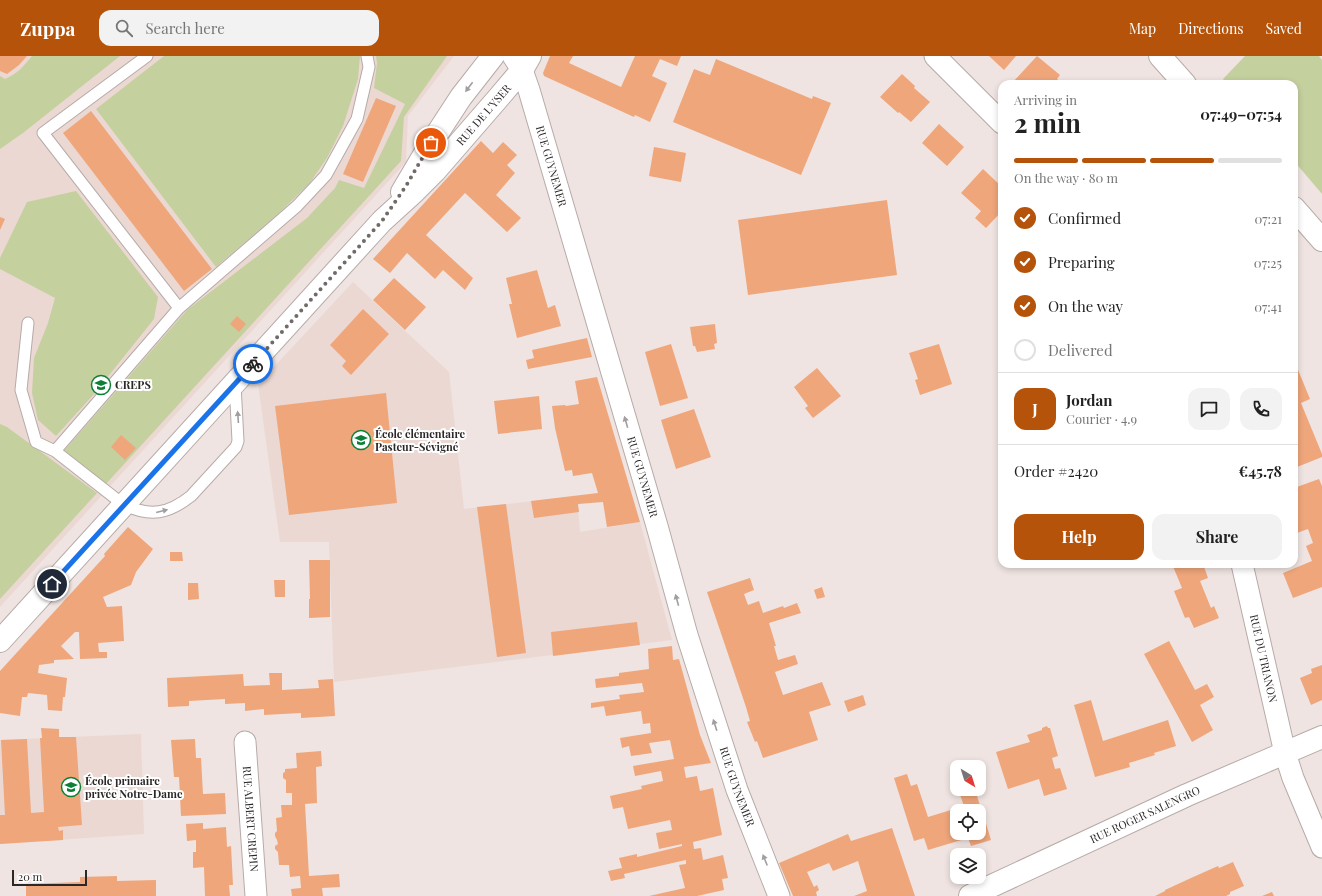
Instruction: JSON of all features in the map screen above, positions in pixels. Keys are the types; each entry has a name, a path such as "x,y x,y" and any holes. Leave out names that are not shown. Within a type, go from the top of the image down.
{"street":[{"name":"RUE DE L'YSER","path":"382,221 406,186 431,143 461,97 493,56"},
{"path":"935,56 998,119"},
{"path":"1160,56 1181,80"},
{"name":"RUE DE L'YSER","path":"0,641 382,221 435,171 522,61"},
{"name":"RUE GUYNEMER","path":"522,61 529,90 657,526 686,635 737,790 779,896"},
{"path":"1298,213 1322,240"},
{"name":"RUE DU TRIANON","path":"1243,568 1285,752 1293,778 1322,846"},
{"name":"RUE ROGER SALENGRO","path":"970,896 1119,825 1322,737"},
{"name":"RUE ALBERT CREPIN","path":"245,742 256,896"}],"lane":[{"path":"147,56 43,133 179,308"},
{"path":"55,452 179,308 297,206 326,175 357,119 369,67 367,56"},
{"path":"28,323 21,390 36,442 55,452 124,505 138,511 157,513 176,507 191,496 236,447 238,441 235,384"}],"shaded area":[{"name":"CREPS","path":"0,56 454,56 408,116 406,162 0,607"},
{"name":"École élémentaire Pasteur-Sévigné","path":"353,282 449,372 464,509 577,496 580,532 640,522 672,640 334,682 329,542 280,542 258,384"},
{"name":"École primaire privée Notre-Dame","path":"141,734 144,834 0,844 0,740"}],"green space":[{"path":"32,56 120,56 23,133 0,149 0,76 5,79 13,75"},
{"path":"164,56 360,56 358,79 343,126 327,158 309,184 280,212 216,267 96,109"},
{"path":"376,56 447,56 404,117 401,161 105,485 63,452 187,310 307,218 335,188 339,180 364,188 405,104 374,88 377,63"},
{"path":"1245,56 1319,56 1322,60 1322,194 1298,166 1298,80 1223,79"},
{"path":"76,191 158,297 154,319 94,394 56,436 38,420 32,393 34,358 48,323 55,298 0,269 0,258 27,202"},
{"path":"0,424 7,427 97,493 0,599"}],"building":[{"path":"0,56 27,56 19,65 7,74 0,71"},
{"path":"550,56 573,56 569,63 621,87 635,56 681,56 677,66 660,59 652,76 667,83 650,122 635,115 634,117 544,76 543,73"},
{"path":"989,56 1016,56 1004,70"},
{"path":"1037,56 1060,75 1057,79 1058,80 1015,80"},
{"path":"716,59 812,99 813,96 831,103 801,175 673,122 694,69 710,75"},
{"path":"902,74 915,86 914,88 930,102 911,122 880,97"},
{"path":"376,98 396,106 363,182 343,174"},
{"path":"91,111 212,269 184,291 63,133"},
{"path":"939,124 964,147 947,166 922,143"},
{"path":"481,141 493,153 503,142 517,155 507,165 515,173 496,195 521,218 507,232 465,193 426,235 473,278 465,290 443,270 435,279 407,253 390,273 373,259"},
{"path":"654,147 686,153 681,182 649,176"},
{"path":"983,169 998,183 998,215 986,228 975,218 981,211 961,193"},
{"path":"887,200 897,275 748,295 738,220"},
{"path":"0,217 5,219 0,230"},
{"path":"537,270 548,308 555,305 561,326 517,338 509,304 512,304 506,278"},
{"path":"394,278 426,307 405,330 373,300"},
{"path":"363,309 389,334 351,375 342,366 346,361 330,345"},
{"path":"237,316 246,324 239,332 230,324"},
{"path":"715,324 717,343 714,344 715,349 697,352 695,346 693,346 690,327"},
{"path":"587,338 592,357 528,369 526,360 534,358 532,350"},
{"path":"671,344 688,398 660,406 645,352"},
{"path":"939,344 952,384 920,395 915,380 918,379 909,353"},
{"path":"817,368 841,396 813,418 805,408 808,406 794,387"},
{"path":"1298,370 1310,399 1301,403 1322,457 1298,467"},
{"path":"597,377 640,522 607,527 603,502 578,504 579,512 534,518 531,501 598,493 592,473 573,476 572,470 565,471 555,428 552,406 579,404 575,381"},
{"path":"386,393 397,503 289,515 275,406"},
{"path":"539,396 542,429 498,434 494,401"},
{"path":"694,409 711,457 676,469 661,420"},
{"path":"121,435 136,448 125,460 111,447"},
{"path":"1319,479 1322,486 1322,587 1293,598 1283,573 1312,561 1306,546 1313,543 1308,529 1298,533 1298,487"},
{"path":"506,504 526,653 497,657 477,507"},
{"path":"128,527 153,549 136,572 131,585 103,597 107,607 122,606 124,641 98,643 99,652 107,652 107,658 80,659 79,632 75,632 61,646 74,659 54,660 54,663 39,665 38,673 67,678 62,711 48,710 47,695 28,693 27,697 22,697 20,716 0,713 0,671 105,556 104,554"},
{"path":"170,552 182,552 183,561 170,561"},
{"path":"309,560 330,560 330,617 309,618"},
{"path":"1174,568 1204,568 1208,578 1200,581 1211,608 1214,606 1219,618 1194,628 1189,617 1185,618 1174,591 1182,588"},
{"path":"750,578 754,590 744,594 748,605 759,601 763,613 797,603 801,613 769,623 776,646 774,646 778,660 795,655 798,664 775,672 783,695 822,682 831,705 809,712 818,740 763,758 757,741 755,742 747,722 750,721 746,707 707,592"},
{"path":"274,580 285,580 285,597 275,597"},
{"path":"188,583 198,583 199,599 188,600"},
{"path":"822,587 825,597 817,599 814,590"},
{"path":"637,622 640,645 553,656 551,632"},
{"path":"1169,641 1195,690 1207,684 1214,697 1200,705 1213,730 1192,742 1144,654"},
{"path":"672,646 673,660 679,659 700,735 711,763 684,767 686,778 697,776 700,791 713,788 722,835 693,842 694,849 701,848 703,860 723,855 728,878 722,879 724,890 697,896 649,896 685,888 679,865 686,864 686,860 624,874 625,878 611,881 608,871 622,868 619,858 637,854 637,857 682,846 682,844 659,849 656,833 672,830 670,820 628,829 623,807 613,809 610,796 642,789 641,786 663,781 661,771 635,776 633,766 674,759 670,740 649,743 652,753 631,756 629,746 622,748 620,738 651,733 650,723 643,724 641,711 606,716 604,706 591,708 591,703 620,699 619,695 644,692 642,683 596,688 595,679 619,676 619,673 649,669 648,649"},
{"path":"1322,665 1322,700 1311,705 1300,678 1312,673 1311,669"},
{"path":"269,673 282,673 282,690 319,688 318,680 333,679 335,716 301,718 301,713 264,715 264,709 245,711 245,703 225,704 225,699 189,701 189,706 168,707 167,678 243,674 244,686 270,685"},
{"path":"863,695 866,705 848,712 844,701"},
{"path":"1091,700 1103,741 1168,720 1176,746 1154,753 1155,755 1129,763 1130,767 1095,777 1074,705"},
{"path":"1047,726 1050,728 1058,756 1052,758 1055,769 1060,768 1067,789 1044,796 1039,779 1008,789 996,752 1030,742 1027,735 1042,730 1042,728"},
{"path":"41,728 59,729 59,737 76,737 82,825 58,827 59,831 63,830 63,840 0,844 0,815 5,815 1,740 27,739 31,813 44,812 40,738 42,738"},
{"path":"195,739 196,758 201,758 203,794 225,793 226,814 181,816 179,777 174,777 171,740"},
{"path":"321,751 322,766 316,767 317,803 305,804 309,876 339,874 340,887 322,888 323,896 292,896 291,889 301,888 300,876 290,877 289,865 279,865 278,852 275,849 275,846 278,844 275,836 277,831 276,818 282,817 281,805 292,805 292,793 286,793 286,780 283,778 283,773 285,772 285,769 297,768 296,753"},
{"path":"907,774 911,786 917,784 928,817 950,810 950,840 961,840 928,850 924,838 914,841 894,778"},
{"path":"960,796 977,796 980,804 963,804"},
{"path":"203,823 203,829 226,827 227,847 231,846 233,885 229,885 230,896 205,896 204,867 193,868 193,852 196,852 196,840 187,841 186,824"},
{"path":"986,824 991,840 971,846 969,840 986,840"},
{"path":"892,828 915,896 854,896 867,891 858,861 833,871 829,863 807,872 814,887 817,885 819,890 816,892 817,896 793,896 779,863 848,834 851,841"},
{"path":"1233,862 1244,886 1230,892 1230,894 1226,896 1155,896 1218,866 1219,868"},
{"path":"117,876 117,881 156,880 156,896 26,896 26,884 80,882 80,877"},
{"path":"1272,892 1274,896 1262,896"}],"way so far":[{"path":"253,364 382,221 406,186 431,143"}],"place":[{"name":"CREPS","path":"101,385"},
{"name":"École élémentaire Pasteur-Sévigné","path":"361,440"},
{"name":"École primaire privée Notre-Dame","path":"71,787"}],"route":[{"path":"52,584 253,364"}]}
